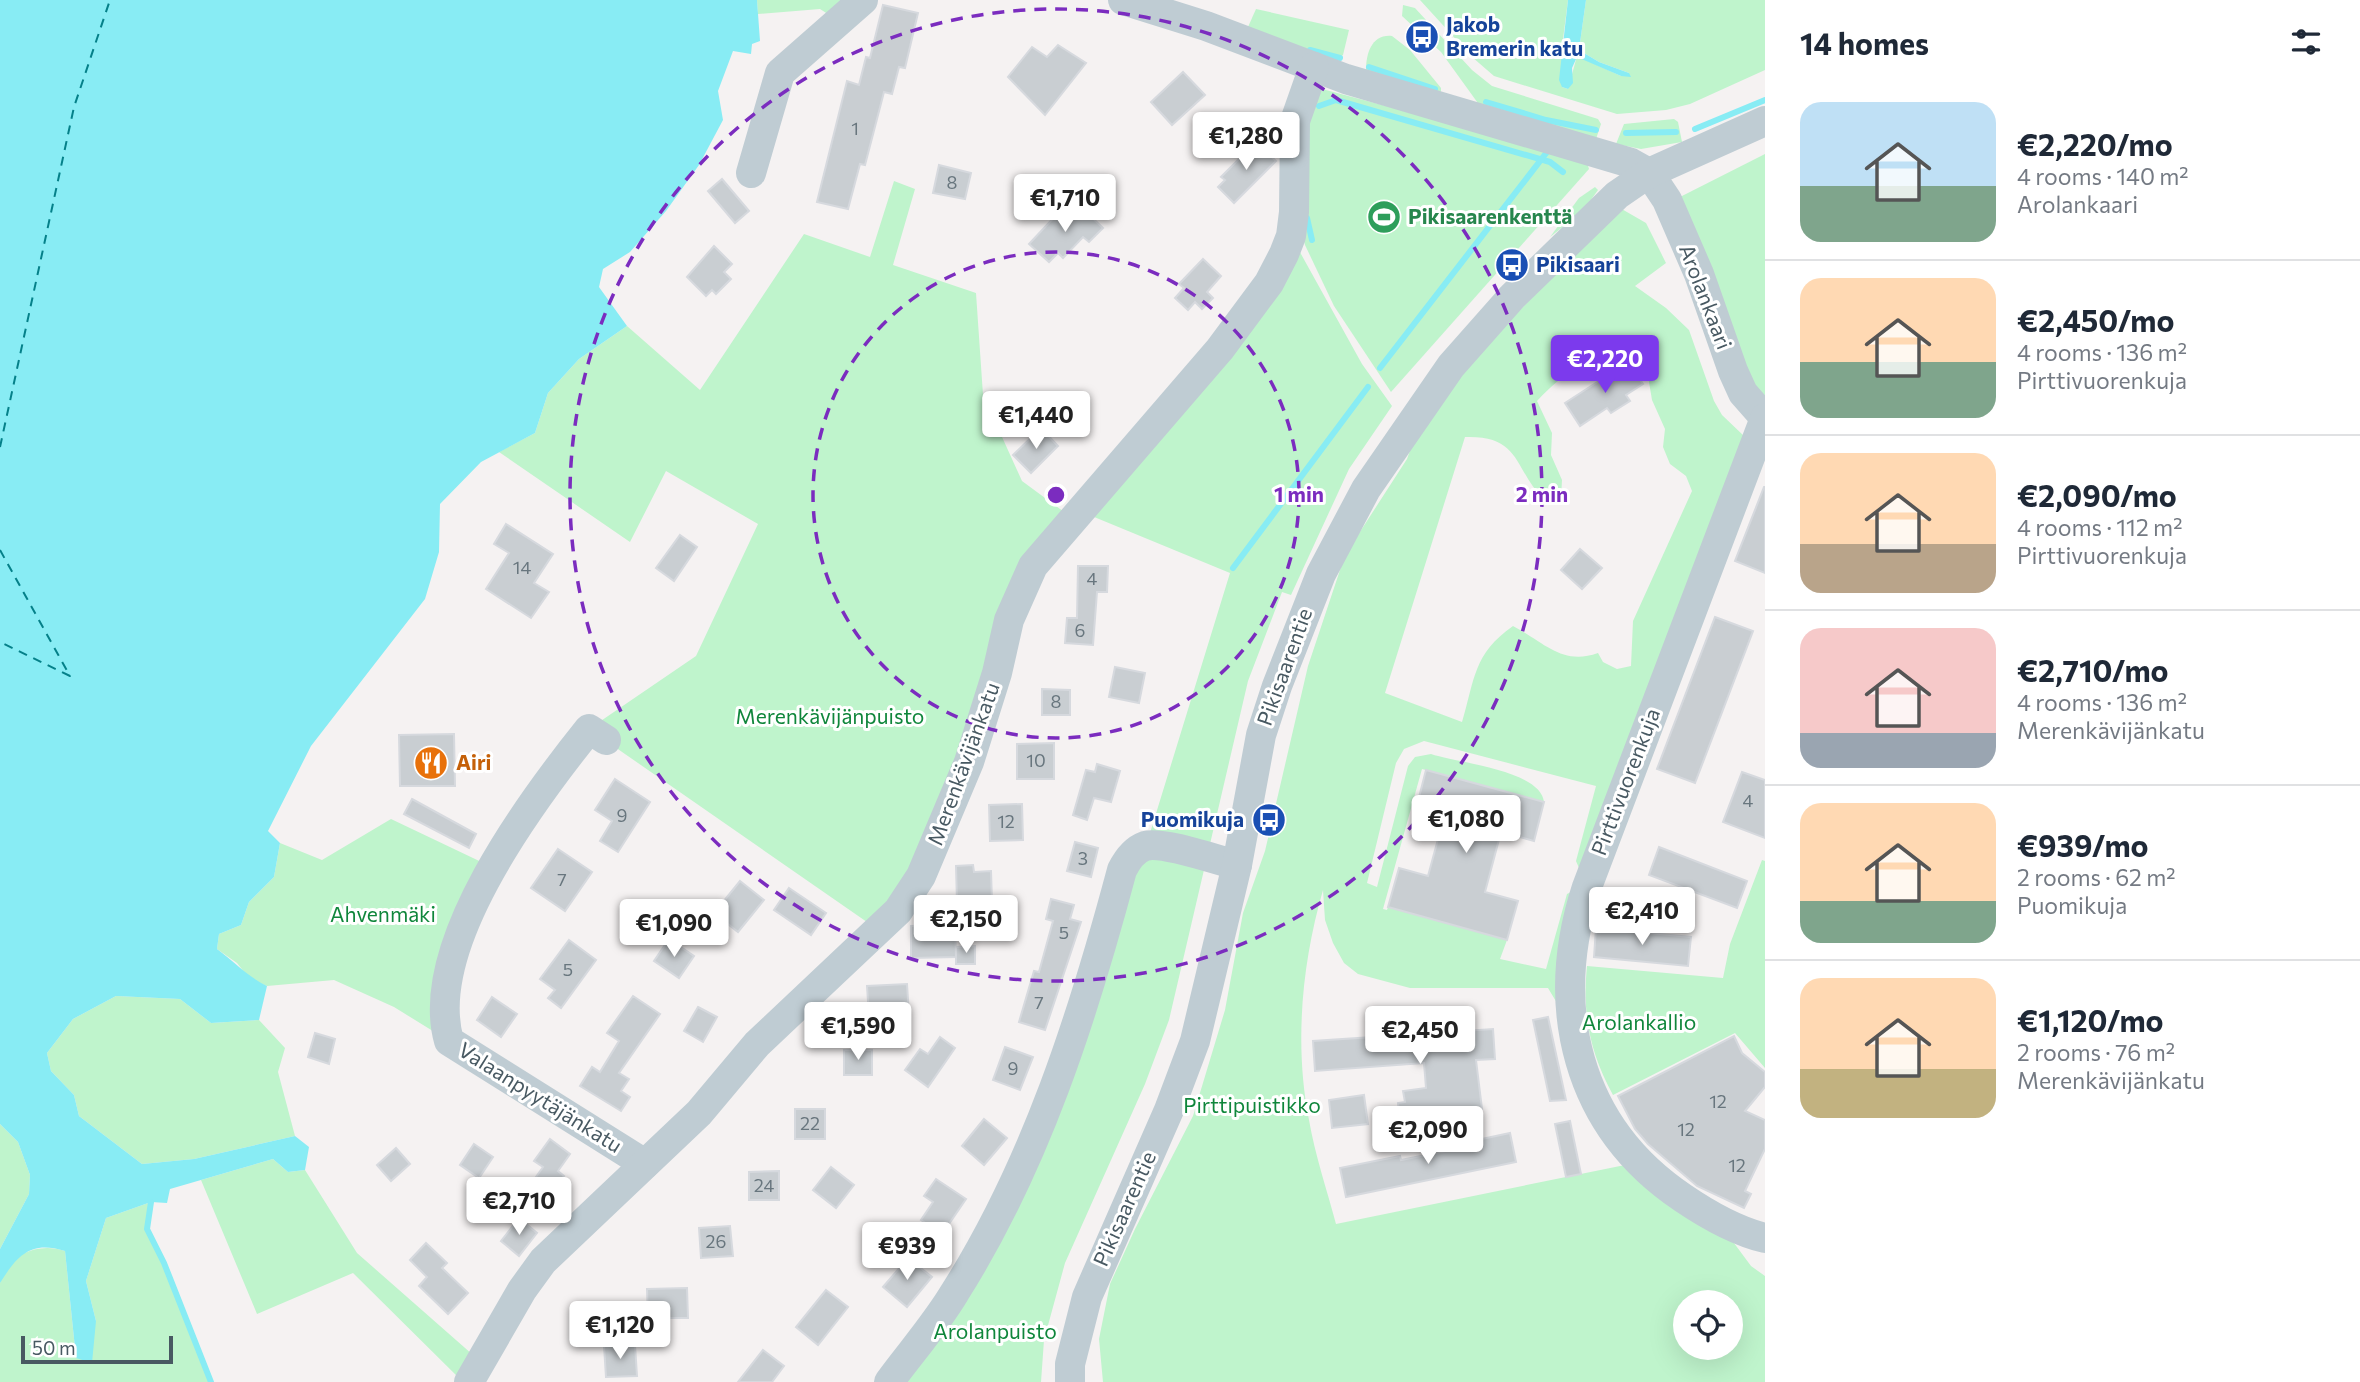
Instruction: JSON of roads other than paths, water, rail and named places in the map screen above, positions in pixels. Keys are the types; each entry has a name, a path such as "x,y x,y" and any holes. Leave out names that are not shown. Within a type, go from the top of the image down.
{"street":[{"path":"751,173 780,73 863,0"},
{"path":"1123,0 1206,26 1314,67 1631,163 1649,173"},
{"name":"Merenkävijänkatu","path":"469,1382 522,1290 543,1261 699,1113 757,1044 898,911 921,876 969,762 997,673 1009,620 1033,566 1220,349 1269,283 1284,254 1291,236 1294,212 1295,121 1314,67"},
{"name":"Pikisaarentie","path":"1070,1382 1070,1364 1087,1297 1169,1110 1195,1041 1237,865 1261,735 1277,686 1321,574 1366,489 1451,366 1512,297 1617,195 1649,173 1765,121"},
{"name":"Arolankaari","path":"1649,173 1667,200 1699,274 1743,393 1765,418"},
{"name":"Pirttivuorenkuja","path":"1765,418 1587,887 1572,937 1568,982 1572,1025 1583,1068 1598,1107 1623,1146 1661,1182 1699,1209 1765,1237"},
{"name":"Valaanpyytäjänkatu","path":"597,734 544,784 485,883 448,970 444,1018 449,1041 645,1164"},
{"path":"889,1382 954,1294 999,1214 1039,1128 1099,955 1122,870 1129,858 1138,850 1152,845 1237,865"}],"water":[{"path":"0,0 757,0 760,41 752,44 751,54 733,51 718,91 723,120 699,165 666,211 630,252 603,269 599,287 627,326 579,359 548,393 535,433 481,462 440,504 439,552 425,599 311,746 268,831 280,843 274,877 249,902 241,925 219,934 217,949 267,986 259,1020 211,1023 180,999 116,996 73,1019 47,1053 51,1071 74,1095 79,1116 142,1164 194,1159 295,1136 309,1147 305,1170 288,1172 273,1159 170,1189 167,1203 151,1202 106,1218 86,1281 96,1321 92,1363 76,1358 65,1251 53,1248 34,1249 12,1265 0,1283 0,1249 29,1194 30,1175 18,1142 0,1124"},
{"path":"1568,0 1586,0 1579,50 1599,62 1629,73 1631,77 1621,76 1577,57 1572,68 1573,83 1568,89 1562,87 1559,80"}],"waterway":[{"path":"1310,50 1340,58"},
{"path":"1369,67 1435,89"},
{"path":"1319,106 1336,100 1550,162 1563,172"},
{"path":"1695,129 1765,100"},
{"path":"1486,102 1546,120 1596,130"},
{"path":"1626,133 1676,132"},
{"path":"1380,368 1547,152"},
{"path":"1307,218 1312,240"},
{"path":"1233,568 1368,387"},
{"path":"151,1202 147,1229 164,1263 211,1382"}],"place":[{"name":"Jakob Bremerin katu","path":"1422,37"},
{"name":"Pikisaarenkenttä","path":"1384,217"},
{"name":"Pikisaari","path":"1512,265"},
{"name":"Airi","path":"431,763"},
{"name":"Puomikuja","path":"1269,820"}],"park label":[{"name":"Merenkävijänpuisto","path":"830,717"},
{"name":"Ahvenmäki","path":"383,915"},
{"name":"Arolankallio","path":"1639,1023"},
{"name":"Pirttipuistikko","path":"1252,1106"},
{"name":"Arolanpuisto","path":"995,1332"}]}
